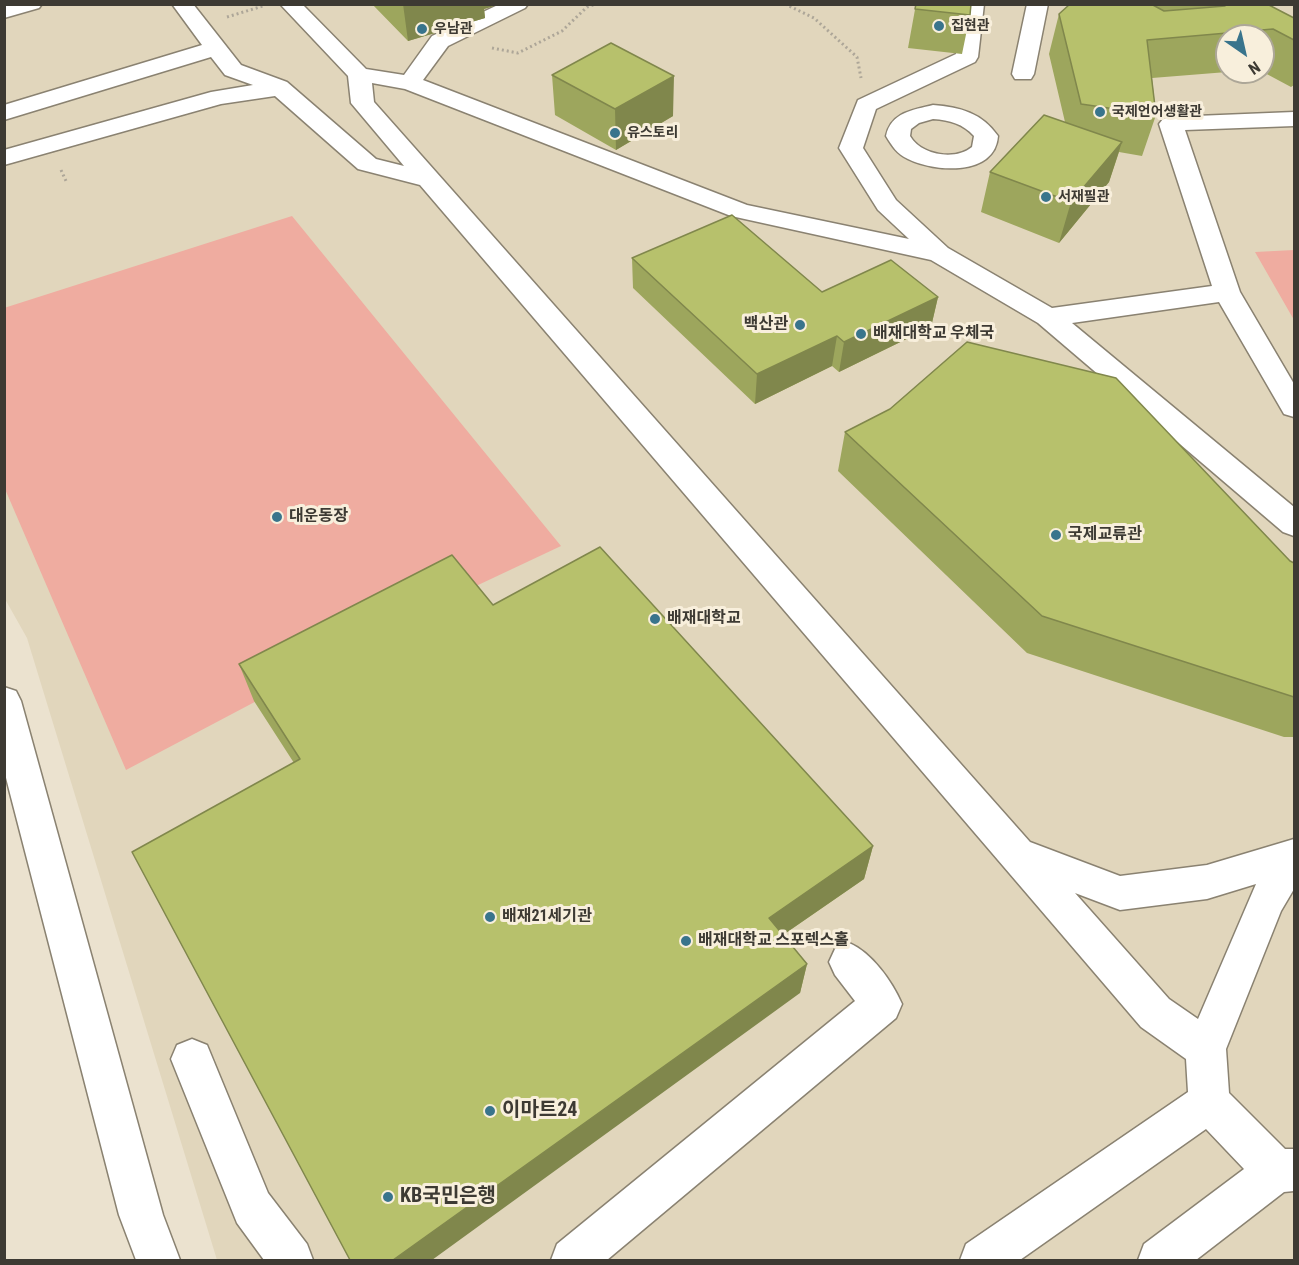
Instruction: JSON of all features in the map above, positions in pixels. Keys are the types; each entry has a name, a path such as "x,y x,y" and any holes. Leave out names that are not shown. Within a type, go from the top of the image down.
{"street":[{"path":"4,12 32,4"},
{"path":"182,4 233,70 280,88 367,164 429,180"},
{"path":"290,4 359,74 410,83 740,211 939,254"},
{"path":"410,83 440,41 518,4"},
{"path":"851,148 866,105 967,57 973,4"},
{"path":"1023,74 1038,4"},
{"path":"4,113 216,48"},
{"path":"359,74 363,103 429,180 1155,1013 1206,1050"},
{"path":"4,158 219,97 280,88"},
{"path":"1294,119 1171,124 1227,292 1287,382 1294,407"},
{"path":"851,148 899,140"},
{"path":"851,148 887,206 939,254 1048,317 1294,524"},
{"path":"1048,317 1227,292"},
{"path":"4,701 138,1204 158,1260"},
{"path":"1014,853 1120,892 1207,882 1294,856"},
{"path":"1160,1260 1286,1171 1209,1102 1206,1050 1266,902 1294,856"},
{"path":"573,1260 882,1004 849,962"},
{"path":"192,1059 252,1208 291,1260"},
{"path":"982,1260 1209,1102"}],"path":[{"path":"198,25 269,4"},
{"path":"445,39 518,53 562,31 585,6 596,4"},
{"path":"785,4 814,18 856,57 866,105"},
{"path":"793,9 797,4"}],"shaded area":[{"name":"배재대학교","path":"4,5 1294,5 1294,1260 217,1260 27,638 5,599"},
{"name":"대운동장","path":"292,216 561,546 459,594 126,770 5,489 4,308"},
{"path":"1294,250 1294,320 1255,252"}],"building":[{"path":"916,4 971,4 970,15 915,9"},
{"path":"1070,4 1151,4 1164,11 1225,6 1223,4 1267,4 1294,18 1294,40 1275,30 1275,24 1215,24 1215,34 1147,40 1156,115 1081,104 1059,14"},
{"path":"611,43 674,76 615,109 552,75"},
{"path":"1044,115 1122,142 1071,202 990,172"},
{"name":"백산관","path":"732,215 822,292 891,260 938,297 844,342 837,336 757,374 632,258"},
{"name":"국제교류관","path":"967,342 1116,378 1294,563 1294,697 1042,616 845,432 890,409"},
{"name":"배재21세기관","path":"600,547 873,846 769,918 807,964 393,1260 350,1260 132,852 300,759 239,664 452,555 493,605"}],"place":[{"name":"집현관","path":"939,26"},
{"name":"우남관","path":"422,29"},
{"name":"국제언어생활관","path":"1100,112"},
{"name":"유스토리","path":"615,133"},
{"name":"서재필관","path":"1046,197"},
{"name":"백산관","path":"800,325"},
{"name":"배재대학교 우체국","path":"861,334"},
{"name":"대운동장","path":"277,517"},
{"name":"국제교류관","path":"1056,535"},
{"name":"배재대학교","path":"655,619"},
{"name":"배재21세기관","path":"490,917"},
{"name":"배재대학교 스포렉스홀","path":"686,941"},
{"name":"이마트24","path":"490,1111"},
{"name":"KB국민은행","path":"388,1197"}]}
